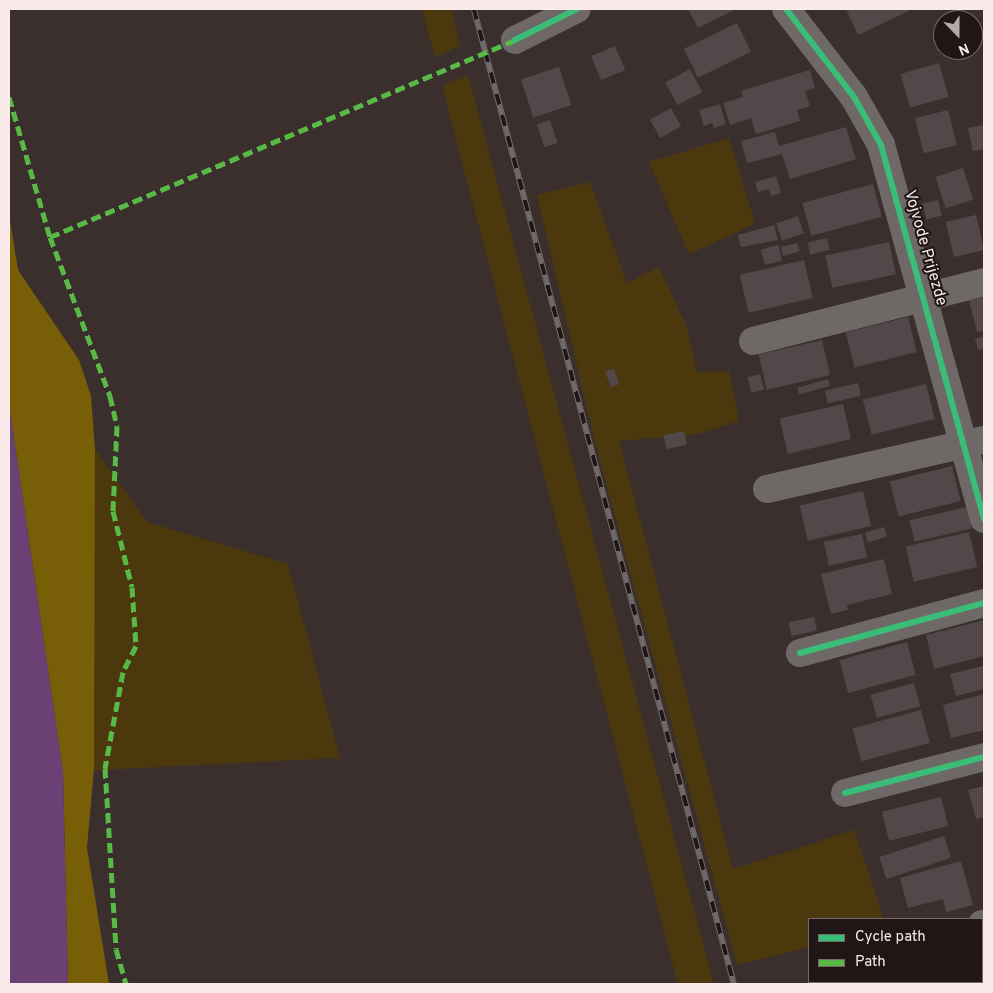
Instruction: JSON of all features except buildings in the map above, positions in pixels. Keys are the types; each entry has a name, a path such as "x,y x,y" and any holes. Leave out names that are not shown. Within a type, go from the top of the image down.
{"street":[{"path":"515,40 577,9"},
{"name":"Vojvode Prijezde","path":"786,9 872,123 884,154 925,299 975,442 984,519"},
{"path":"753,341 925,299 984,282"},
{"path":"768,489 975,442"},
{"path":"800,653 984,603"},
{"path":"845,793 984,757"}],"shaded area":[{"path":"422,9 451,9 460,45 435,58"},
{"path":"468,75 714,984 678,984 442,86"},
{"path":"729,138 755,224 689,254 649,162"},
{"path":"590,182 627,283 659,267 687,327 697,372 729,371 739,421 698,434 619,441 733,869 854,830 884,918 808,918 808,947 737,965 596,446 537,195"},
{"path":"9,214 18,270 79,360 91,396 95,449 94,768 87,848 109,984 68,984 63,772 9,404"},
{"path":"9,329 147,522 288,564 340,758 63,772 9,404"},
{"path":"9,404 63,772 68,984 9,984"}],"railway":[{"path":"474,9 734,984"}],"marked path":[{"path":"50,237 515,40"},
{"path":"9,97 50,237 110,396 117,426 113,511 132,587 136,646 123,672 105,768 116,949 126,984"}],"cycle path":[{"path":"515,40 577,9"},
{"path":"786,9 854,97 881,145 984,519"},
{"path":"800,653 984,603"},
{"path":"845,793 984,757"}]}
